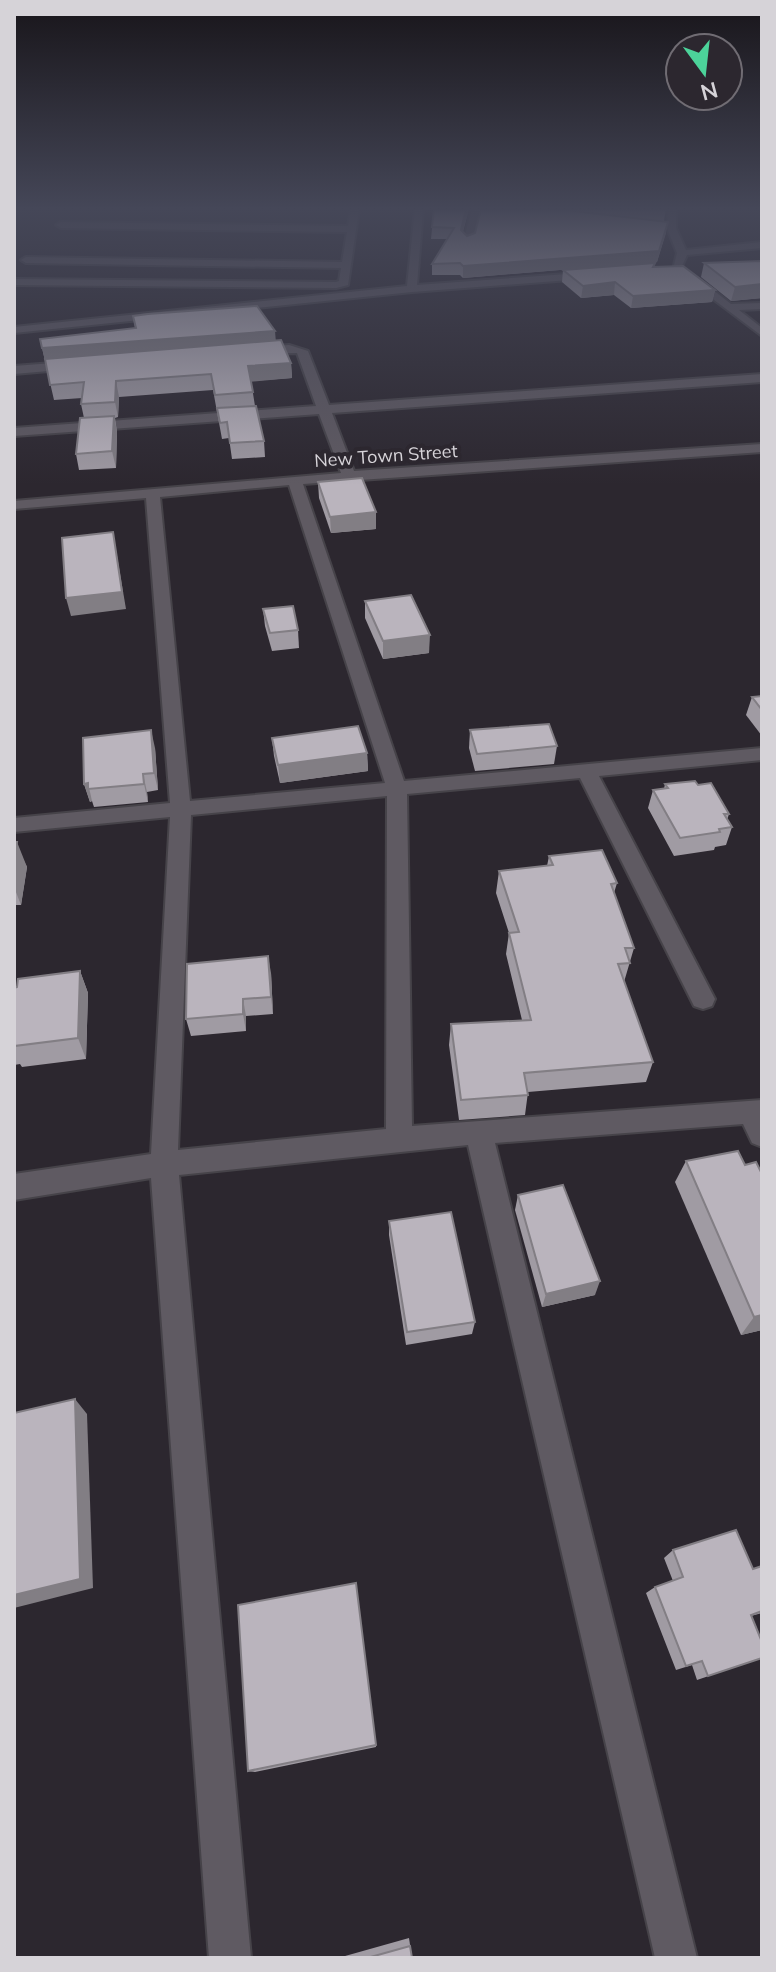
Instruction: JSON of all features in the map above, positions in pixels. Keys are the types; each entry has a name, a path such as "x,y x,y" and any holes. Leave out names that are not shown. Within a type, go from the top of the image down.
{"street":[{"path":"14,330 295,301"},
{"path":"720,301 762,333"},
{"path":"727,307 762,306"},
{"path":"243,352 289,348 302,351 349,476"},
{"path":"14,370 90,364"},
{"path":"14,432 762,378"},
{"name":"New Town Street","path":"14,505 349,476 762,448"},
{"path":"295,481 397,790 399,1139"},
{"path":"153,494 181,811 164,1164 230,1958"},
{"path":"14,825 762,754"},
{"path":"587,771 703,999"},
{"path":"14,1187 164,1164 399,1139 758,1119"},
{"path":"479,1135 676,1958"}],"building":[{"path":"257,306 275,331 42,348 40,339 136,328 133,316"},
{"path":"281,340 291,363 248,366 253,392 215,395 211,374 116,381 115,402 81,404 84,382 50,385 45,359"},
{"path":"256,406 264,441 230,443 227,422 220,423 217,408"},
{"path":"114,416 112,451 76,454 80,418"},
{"path":"362,478 376,512 330,517 318,482"},
{"path":"113,532 122,592 66,598 62,538"},
{"path":"411,595 430,635 383,641 365,601"},
{"path":"293,606 298,630 270,633 263,609"},
{"path":"762,696 762,710 752,697"},
{"path":"549,724 557,746 477,754 470,730"},
{"path":"358,726 367,753 278,765 272,738"},
{"path":"151,730 154,773 143,774 144,784 88,789 88,783 84,784 83,738"},
{"path":"695,781 698,785 711,783 729,814 724,814 732,827 719,829 720,832 680,838 653,790 668,788 665,784"},
{"path":"602,850 617,883 611,884 634,948 625,948 630,963 618,964 653,1062 524,1073 528,1095 461,1100 451,1024 531,1020 509,933 519,932 499,871 553,865 549,856"},
{"path":"268,956 271,997 243,999 243,1014 186,1019 187,964"},
{"path":"80,971 78,1038 14,1046 14,988 18,979"},
{"path":"738,1151 745,1165 756,1162 762,1174 762,1315 754,1317 686,1161"},
{"path":"563,1185 600,1281 546,1294 518,1195"},
{"path":"451,1212 475,1322 407,1332 389,1221"},
{"path":"75,1399 80,1579 14,1595 14,1413"},
{"path":"736,1530 753,1569 762,1566 762,1611 751,1615 762,1642 762,1658 708,1676 702,1661 686,1666 655,1587 683,1577 673,1550"},
{"path":"356,1583 376,1745 248,1771 238,1605"},
{"path":"410,1946 412,1958 367,1958"}]}
